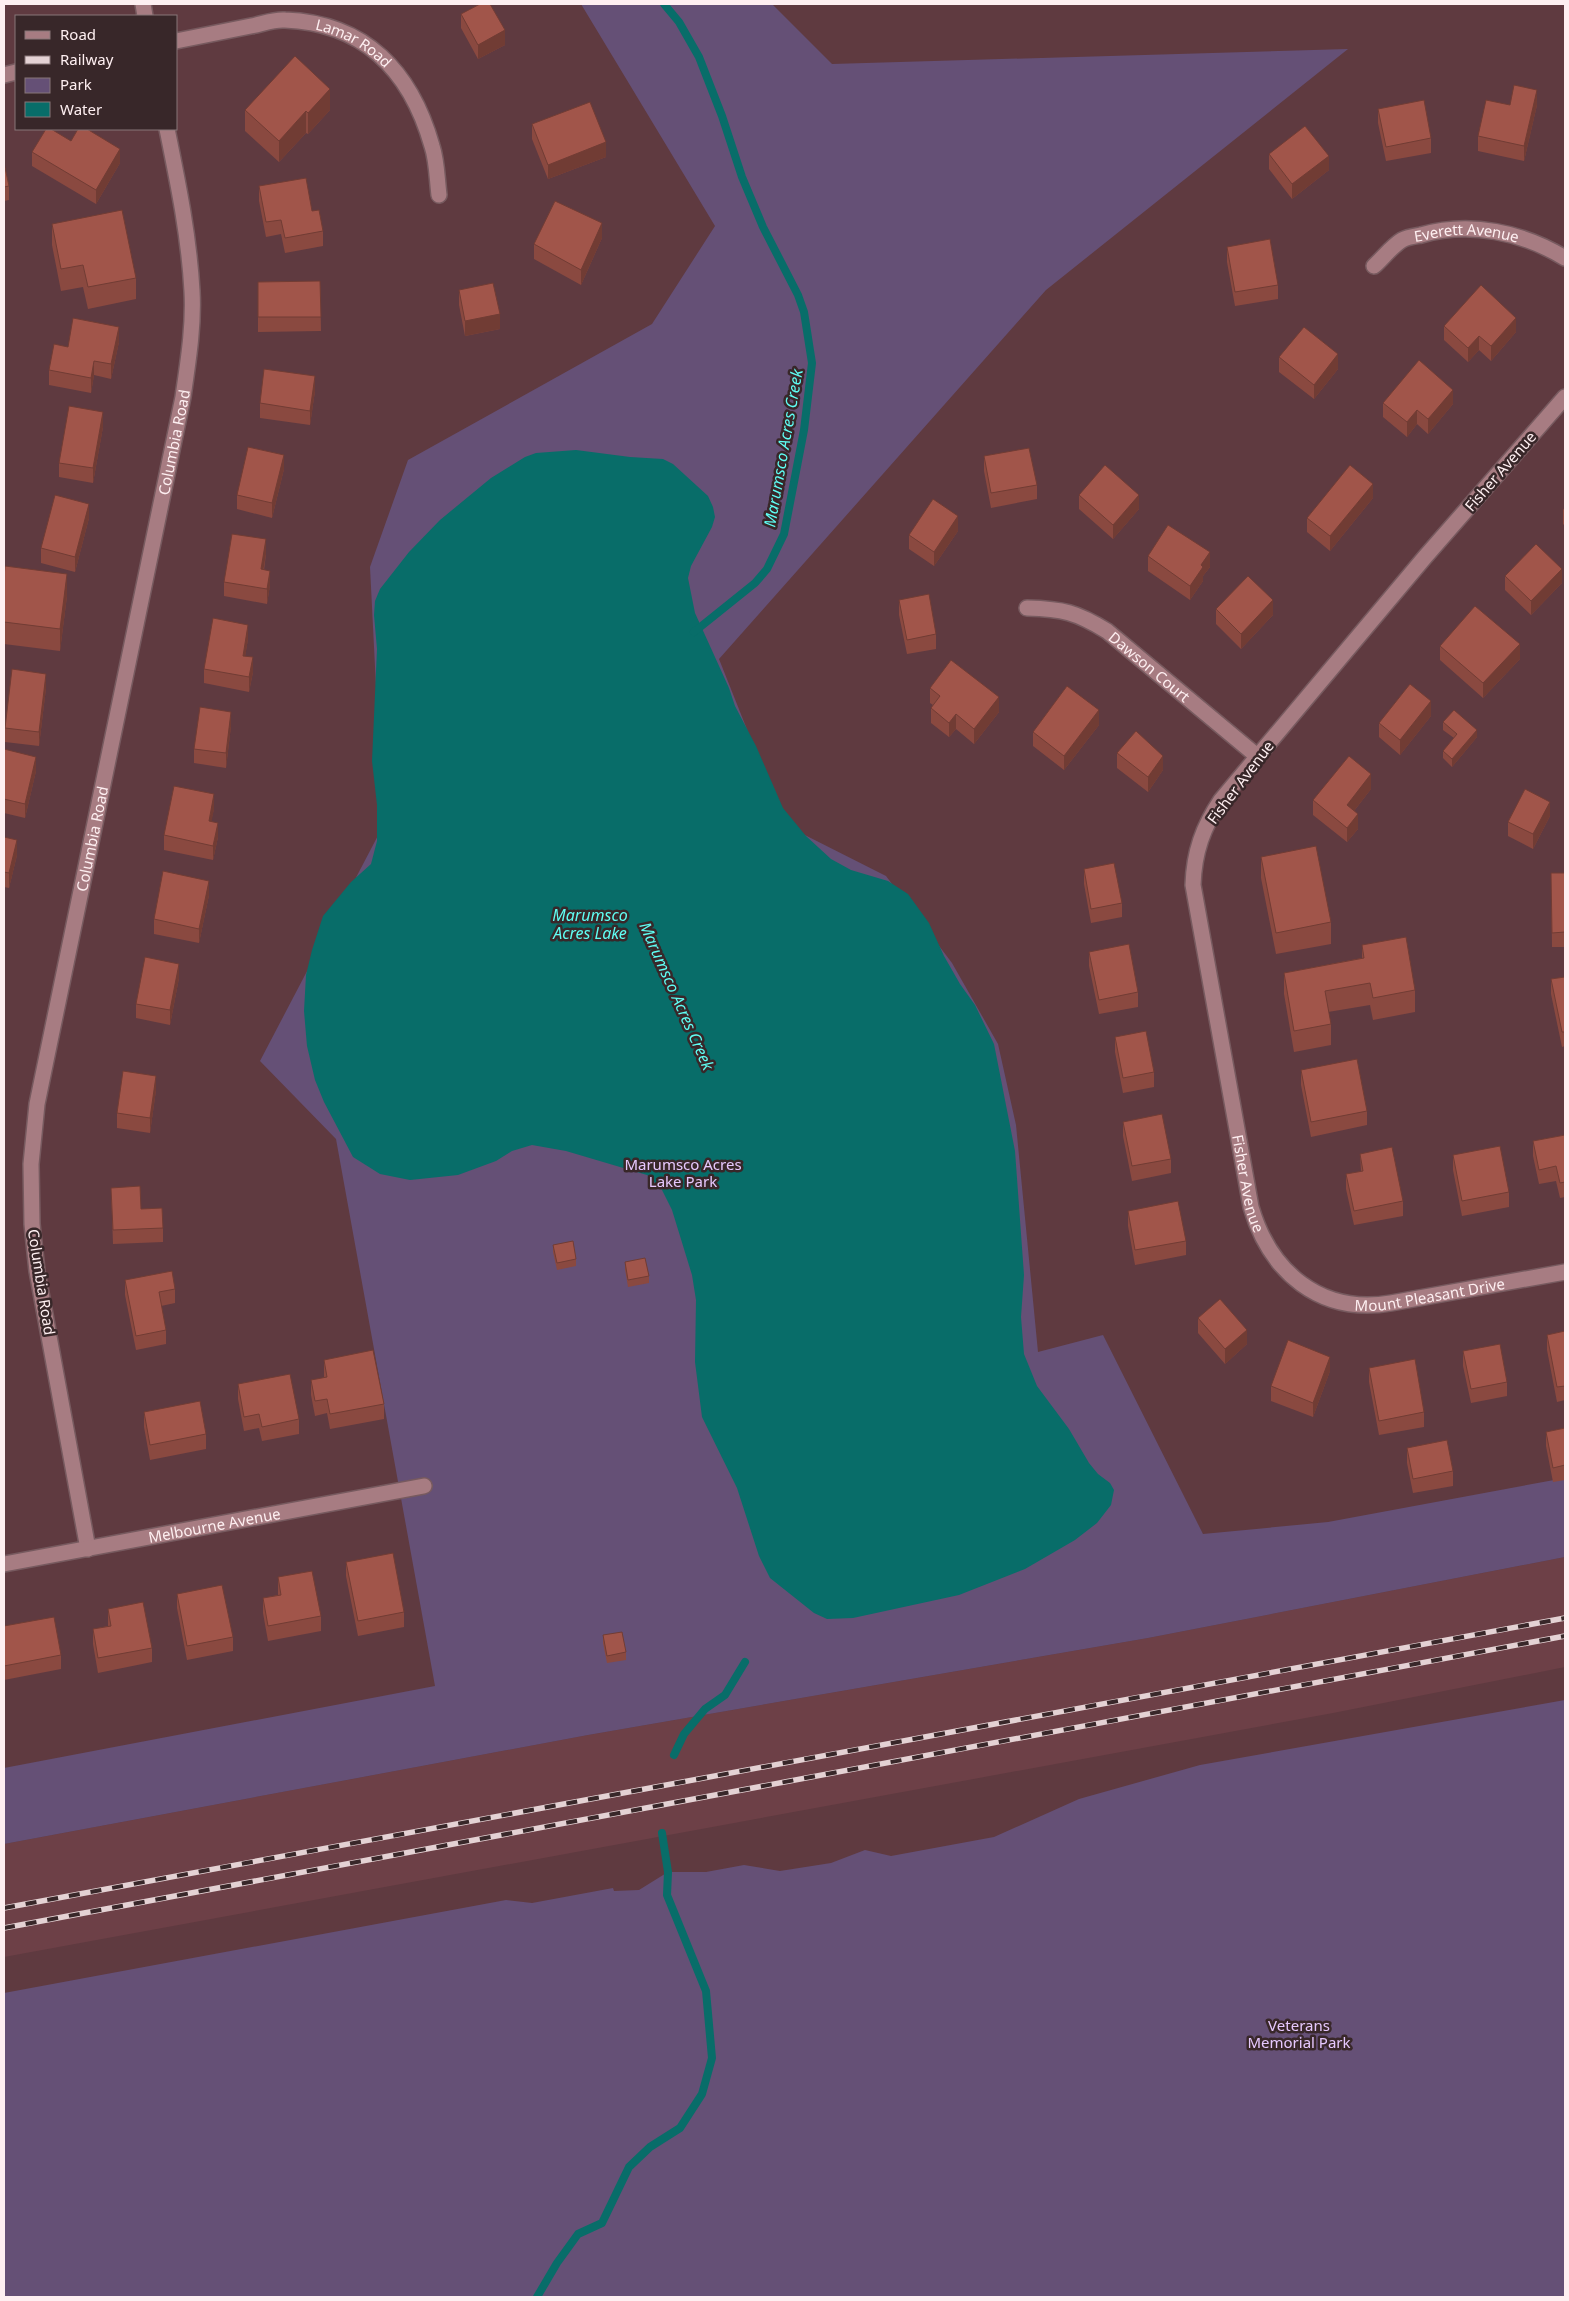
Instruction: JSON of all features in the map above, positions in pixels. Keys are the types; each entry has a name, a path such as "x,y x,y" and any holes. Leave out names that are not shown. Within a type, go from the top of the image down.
{"street":[{"name":"Lamar Road","path":"178,41 283,20 321,25 342,32 370,46 393,66 405,82 420,110 433,148 439,195"},
{"name":"Columbia Road","path":"88,1549 37,1271 32,1224 31,1164 37,1104 184,397 191,339 192,292 188,234 167,130"},
{"name":"Everett Avenue","path":"1374,266 1403,240 1435,231 1468,228 1501,232 1533,242 1565,258"},
{"name":"Fisher Avenue","path":"1298,1282 1290,1276 1272,1254 1256,1222 1251,1207 1192,885 1195,856 1203,830 1221,800 1425,557 1565,397"},
{"name":"Dawson Court","path":"1027,608 1060,609 1087,619 1107,631 1257,756"},
{"name":"Mount Pleasant Drive","path":"1298,1282 1327,1297 1350,1303 1379,1305 1565,1272"},
{"name":"Melbourne Avenue","path":"4,1564 424,1486"}],"shaded area":[{"path":"1565,1557 1565,1667 1333,1713 4,1957 4,1844 588,1735 1148,1638"}],"green space":[{"name":"Marumsco Acres Lake Park","path":"581,4 772,4 832,64 1348,49 1046,290 719,659 785,825 886,876 952,963 998,1044 1016,1125 1038,1352 1103,1335 1203,1534 1328,1522 1565,1478 1565,1557 1148,1638 588,1735 4,1844 4,1768 435,1686 336,1139 260,1061 383,826 370,567 408,460 652,324 715,226"},
{"name":"Veterans Memorial Park","path":"1565,1700 1565,2297 4,2297 4,1993 506,1900 532,1903 613,1888 614,1891 639,1890 668,1872 706,1872 744,1865 780,1871 831,1863 865,1850 891,1856 994,1837 1079,1799 1200,1765"}],"water":[{"name":"Marumsco Acres Lake","path":"576,450 663,459 673,464 708,496 715,517 712,527 691,566 688,578 695,613 729,688 735,706 756,746 783,808 806,836 831,859 851,870 888,881 908,894 929,923 944,956 975,1005 994,1044 1015,1151 1024,1275 1021,1317 1024,1354 1037,1386 1069,1429 1089,1463 1098,1474 1110,1483 1114,1490 1111,1505 1097,1523 1075,1540 1025,1569 959,1595 853,1618 827,1619 814,1613 770,1578 759,1556 737,1488 702,1417 695,1362 696,1300 692,1275 672,1210 662,1190 647,1175 566,1151 532,1145 512,1151 496,1161 458,1175 410,1180 380,1174 353,1157 324,1102 315,1080 307,1046 304,1011 306,975 312,950 323,916 351,882 371,864 377,841 377,805 372,761 377,649 374,615 375,601 380,589 409,552 440,520 491,478 525,457 536,453"}],"building":[{"path":"480,4 490,4 505,30 478,45 461,14"},
{"path":"295,56 330,89 308,113 306,111 279,141 245,110"},
{"path":"1514,85 1537,90 1524,146 1478,136 1486,100 1510,105"},
{"path":"1424,100 1431,138 1386,147 1378,109"},
{"path":"590,102 606,142 548,165 532,124"},
{"path":"1305,126 1329,156 1292,184 1269,154"},
{"path":"45,130 53,130 71,141 77,130 89,130 120,149 96,190 32,152"},
{"path":"4,163 9,186 4,187"},
{"path":"306,178 312,211 319,210 323,231 285,238 281,220 266,222 259,186"},
{"path":"555,201 602,223 581,270 534,244"},
{"path":"122,210 136,278 88,287 83,265 61,269 52,224"},
{"path":"1270,239 1278,285 1235,292 1227,247"},
{"path":"320,281 321,317 258,317 258,282"},
{"path":"493,283 500,314 465,321 459,290"},
{"path":"1481,285 1516,318 1491,346 1479,336 1468,348 1444,326"},
{"path":"73,318 119,327 111,364 94,361 91,378 49,370 54,344 68,347"},
{"path":"1304,327 1338,354 1314,385 1279,357"},
{"path":"1419,360 1453,390 1428,419 1417,410 1407,422 1383,403"},
{"path":"264,369 315,376 310,411 260,403"},
{"path":"69,406 103,412 93,468 59,463"},
{"path":"248,447 284,455 272,503 237,495"},
{"path":"1029,448 1037,485 991,493 984,456"},
{"path":"1105,465 1139,495 1113,525 1079,495"},
{"path":"1350,465 1373,484 1330,536 1307,518"},
{"path":"55,495 89,504 75,557 41,548"},
{"path":"933,499 958,516 934,552 909,535"},
{"path":"1168,525 1210,552 1201,565 1203,567 1190,586 1148,556"},
{"path":"232,534 266,539 261,569 270,571 267,589 224,582"},
{"path":"1536,544 1562,569 1531,601 1505,576"},
{"path":"5,566 67,574 60,629 4,622"},
{"path":"1248,576 1273,600 1241,634 1216,609"},
{"path":"929,594 936,634 907,640 899,600"},
{"path":"1475,606 1520,644 1483,683 1440,646"},
{"path":"213,618 248,625 243,656 253,657 249,677 204,669"},
{"path":"951,660 999,697 974,729 956,714 949,723 931,708 940,696 930,688"},
{"path":"12,669 46,674 39,732 5,728"},
{"path":"1410,684 1431,701 1400,740 1379,723"},
{"path":"1067,686 1099,710 1064,756 1033,732"},
{"path":"200,707 231,712 226,753 194,749"},
{"path":"1454,710 1477,730 1452,759 1443,751 1457,734 1443,722"},
{"path":"1136,731 1163,756 1148,777 1117,753"},
{"path":"4,749 36,757 25,804 4,799"},
{"path":"1349,756 1371,774 1347,805 1358,814 1347,828 1313,800"},
{"path":"174,786 214,794 209,821 218,823 213,846 164,835"},
{"path":"1525,789 1550,802 1533,834 1508,822"},
{"path":"4,837 17,840 9,873 4,872"},
{"path":"1316,846 1331,922 1276,933 1261,857"},
{"path":"1114,863 1122,903 1091,909 1084,869"},
{"path":"163,871 209,881 199,929 154,919"},
{"path":"1551,873 1565,873 1565,932 1552,933"},
{"path":"1406,937 1415,990 1373,998 1370,983 1325,991 1331,1024 1294,1031 1284,973 1364,958 1362,945"},
{"path":"1129,944 1138,992 1099,1000 1089,952"},
{"path":"145,957 179,964 170,1010 136,1004"},
{"path":"1565,977 1565,1032 1562,1032 1551,979"},
{"path":"1146,1031 1154,1072 1123,1078 1115,1037"},
{"path":"1357,1059 1367,1111 1311,1122 1301,1070"},
{"path":"123,1071 156,1076 150,1118 117,1113"},
{"path":"1162,1114 1171,1159 1132,1166 1123,1122"},
{"path":"1565,1135 1565,1182 1560,1183 1556,1166 1539,1170 1533,1141"},
{"path":"1500,1146 1509,1192 1462,1201 1453,1155"},
{"path":"1392,1147 1403,1201 1354,1211 1346,1174 1363,1171 1360,1154"},
{"path":"140,1186 141,1209 162,1208 163,1228 113,1230 111,1188"},
{"path":"1178,1201 1186,1241 1135,1250 1128,1211"},
{"path":"573,1241 576,1259 557,1263 553,1245"},
{"path":"645,1258 649,1276 628,1280 625,1262"},
{"path":"172,1271 175,1289 159,1292 166,1330 136,1336 125,1280"},
{"path":"1220,1299 1247,1330 1225,1349 1198,1318"},
{"path":"1565,1331 1565,1386 1557,1387 1547,1335"},
{"path":"1288,1340 1330,1357 1313,1403 1271,1386"},
{"path":"1500,1344 1507,1382 1471,1389 1463,1351"},
{"path":"373,1350 384,1404 330,1414 327,1399 315,1401 311,1380 327,1377 324,1360"},
{"path":"1415,1359 1424,1412 1379,1421 1369,1368"},
{"path":"290,1374 299,1419 262,1427 259,1414 244,1417 238,1384"},
{"path":"200,1401 206,1434 150,1445 144,1412"},
{"path":"1565,1428 1565,1465 1553,1468 1546,1432"},
{"path":"1447,1440 1453,1471 1413,1479 1407,1448"},
{"path":"393,1553 404,1612 358,1621 346,1562"},
{"path":"312,1571 321,1616 268,1626 263,1598 281,1595 278,1577"},
{"path":"222,1585 233,1637 187,1646 177,1594"},
{"path":"143,1602 152,1648 98,1658 93,1629 111,1626 108,1609"},
{"path":"54,1617 61,1655 4,1666 4,1626"},
{"path":"622,1632 626,1652 607,1656 603,1635"}],"waterway":[{"name":"Marumsco Acres Creek","path":"664,4 679,22 699,57 722,116 742,177 763,227 798,295 804,312 812,363 804,430 784,534 767,569 755,583 694,632"},
{"name":"Marumsco Acres Creek","path":"674,1755 684,1734 705,1709 725,1695 745,1662"},
{"name":"Marumsco Acres Creek","path":"537,2297 557,2263 578,2234 602,2223 629,2167 650,2147 680,2128 702,2094 712,2058 706,1991 667,1895 668,1872 662,1833"}],"railway":[{"path":"4,1908 1565,1618"},
{"path":"4,1928 1565,1636"}]}
